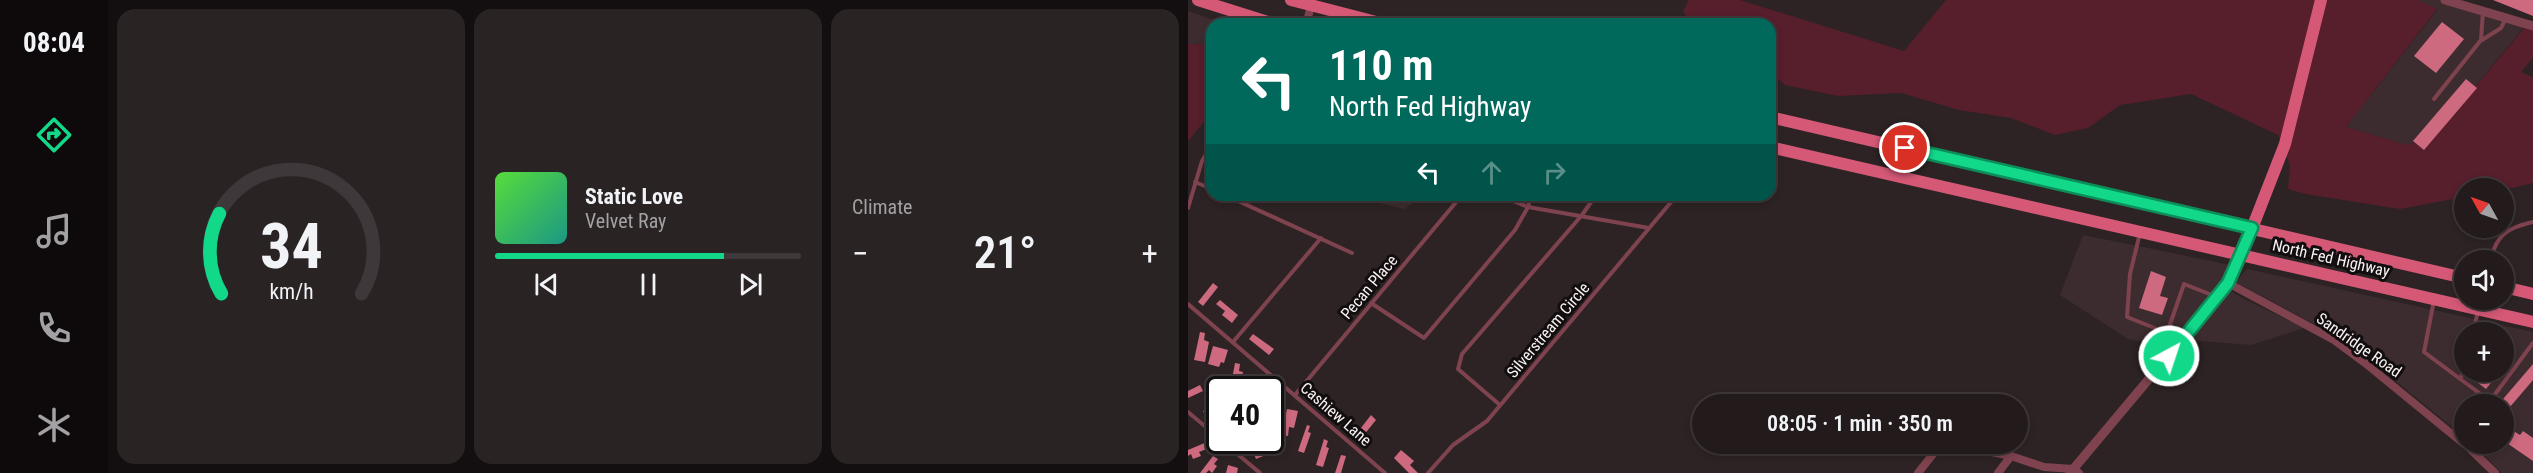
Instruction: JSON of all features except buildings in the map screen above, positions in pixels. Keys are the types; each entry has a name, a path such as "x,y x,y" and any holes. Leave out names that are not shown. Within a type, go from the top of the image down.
{"main road":[{"path":"1197,0 1256,18"},
{"path":"1291,0 1312,3 1363,18"},
{"path":"2242,254 2291,125 2321,0"},
{"name":"North Fed Highway","path":"1776,118 2454,276"},
{"name":"North Fed Highway","path":"1776,148 2454,304"},
{"path":"2514,289 2533,294"},
{"name":"North Fed Highway","path":"2479,310 2533,322"}],"street":[{"path":"2445,0 2533,26"},
{"path":"1308,18 1312,3"},
{"path":"2001,454 2044,467 2074,472 2228,283 2242,254"},
{"name":"Sandridge Road","path":"2228,283 2334,340 2454,435"},
{"path":"1918,473 1933,454"},
{"name":"Sandridge Road","path":"2475,454 2495,473"},
{"path":"1998,473 2011,456"}],"lane":[{"path":"2481,40 2484,11"},
{"path":"2434,99 2481,40 2501,28 2506,18"},
{"path":"1188,208 1206,154"},
{"path":"1195,182 1206,187"},
{"path":"1238,201 1352,253"},
{"name":"Pecan Place","path":"1295,395 1456,201"},
{"path":"1513,201 1528,207 1650,228"},
{"path":"1371,303 1424,338 1515,230 1530,201"},
{"path":"1500,405 1458,369 1462,354 1592,201"},
{"name":"Silverstream Circle","path":"1428,473 1453,445 1487,421 1672,201"},
{"path":"2493,250 2502,235 2512,226 2533,222"},
{"path":"2140,232 2130,274 2127,317 2182,340"},
{"path":"1233,342 1321,238"},
{"path":"2167,333 2184,284 2217,297"},
{"path":"2435,300 2424,352 2454,373"},
{"name":"Cashiew Lane","path":"1188,304 1385,473"},
{"path":"2475,322 2479,310"},
{"path":"2514,369 2533,343"},
{"path":"2466,382 2490,401 2504,382"},
{"path":"1188,412 1206,427"},
{"path":"1238,454 1260,473"}],"shaded area":[{"path":"1689,0 1740,0 1904,51 1946,0 2418,0 2437,9 2346,127 2407,145 2435,135 2525,27 2533,29 2533,58 2521,72 2533,77 2533,183 2514,188 2514,178 2454,178 2454,199 2400,209 2305,194 2288,189 2290,165 2278,135 2191,94 2120,105 2088,128 2055,135 2011,118 1959,110 1901,93 1838,96 1785,85 1776,77 1776,18 1687,18 1683,11"},
{"path":"2418,0 2448,0 2524,27 2435,135 2407,145 2346,127 2437,10"},
{"path":"1188,11 1208,18 1206,18 1206,45 1188,44"},
{"path":"1188,44 1206,45 1206,119 1188,141"},
{"path":"1371,201 1417,201 1404,209"},
{"path":"2083,235 2235,266 2170,343 2163,345 2128,339 2060,295"},
{"path":"2247,269 2488,322 2454,322 2454,382 2514,382 2514,328 2533,332 2533,473 2502,473 2483,454 2514,454 2514,394 2454,394 2454,429 2368,358 2336,336 2236,282"},
{"path":"2230,290 2304,328 2251,345 2188,340"}],"route":[{"path":"1905,148 2252,228 2232,277 2169,356"}]}
